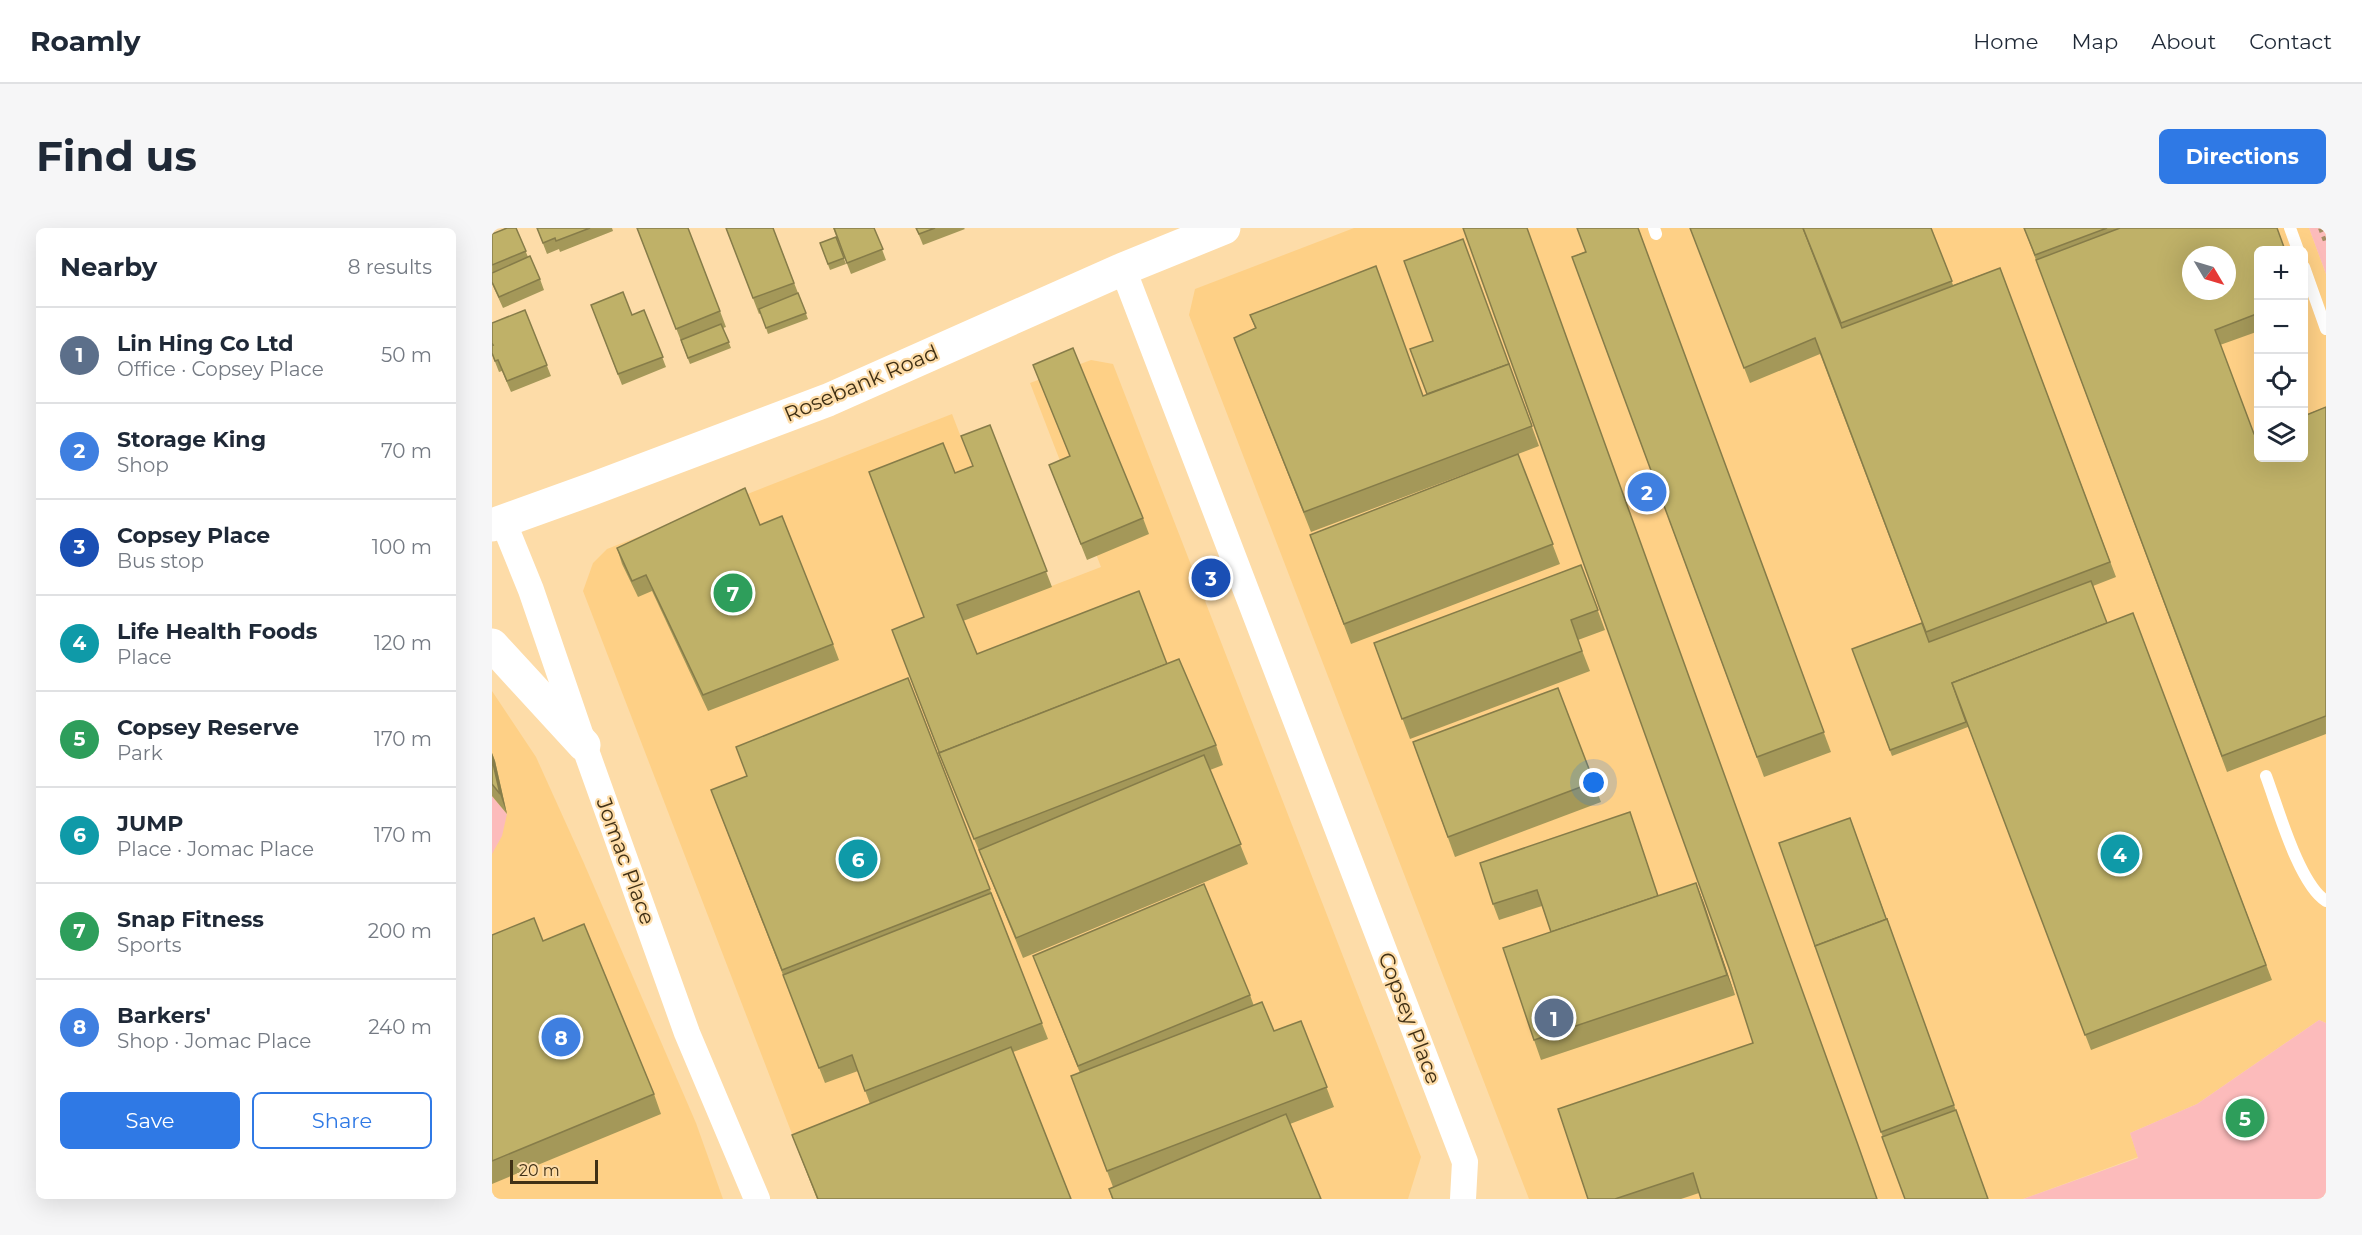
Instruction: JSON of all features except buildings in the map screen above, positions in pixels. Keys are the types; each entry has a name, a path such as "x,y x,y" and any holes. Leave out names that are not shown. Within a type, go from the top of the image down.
{"main road":[{"name":"Rosebank Road","path":"498,523 828,400 1123,268 1224,228"},
{"path":"492,645 584,745"}],"street":[{"name":"Copsey Place","path":"1123,268 1465,1162 1463,1199"},
{"name":"Jomac Place","path":"498,523 531,590 687,1033 757,1199"}],"lane":[{"path":"2290,228 2297,246"},
{"path":"2308,278 2326,329"},
{"path":"2266,776 2304,875 2318,897 2326,902"}],"path":[{"path":"2320,228 2326,244"}],"shaded area":[{"path":"1354,228 2309,228 2326,274 2326,1023 2319,1020 2197,1104 2130,1133 2138,1157 2023,1199 1529,1199 1189,315 1195,289"},
{"path":"2309,228 2326,228 2326,274"},
{"path":"1091,360 1113,364 1421,1157 1408,1199 817,1199 583,591 593,563 607,549 952,414 1023,597 1101,567 1030,383"},
{"path":"492,691 536,757 696,1123 723,1199 492,1199"},
{"path":"492,796 507,814 502,836 492,854"},
{"path":"2319,1020 2326,1023 2326,1199 2023,1199 2138,1158 2130,1133 2197,1104"}],"place":[{"name":"Storage King","path":"1647,492"},
{"name":"Copsey Place","path":"1211,578"},
{"name":"Snap Fitness","path":"733,593"},
{"name":"Life Health Foods","path":"2120,854"},
{"name":"JUMP","path":"858,859"},
{"name":"Lin Hing Co Ltd","path":"1554,1018"},
{"name":"Barkers'","path":"561,1037"},
{"name":"Copsey Reserve","path":"2245,1118"}]}
